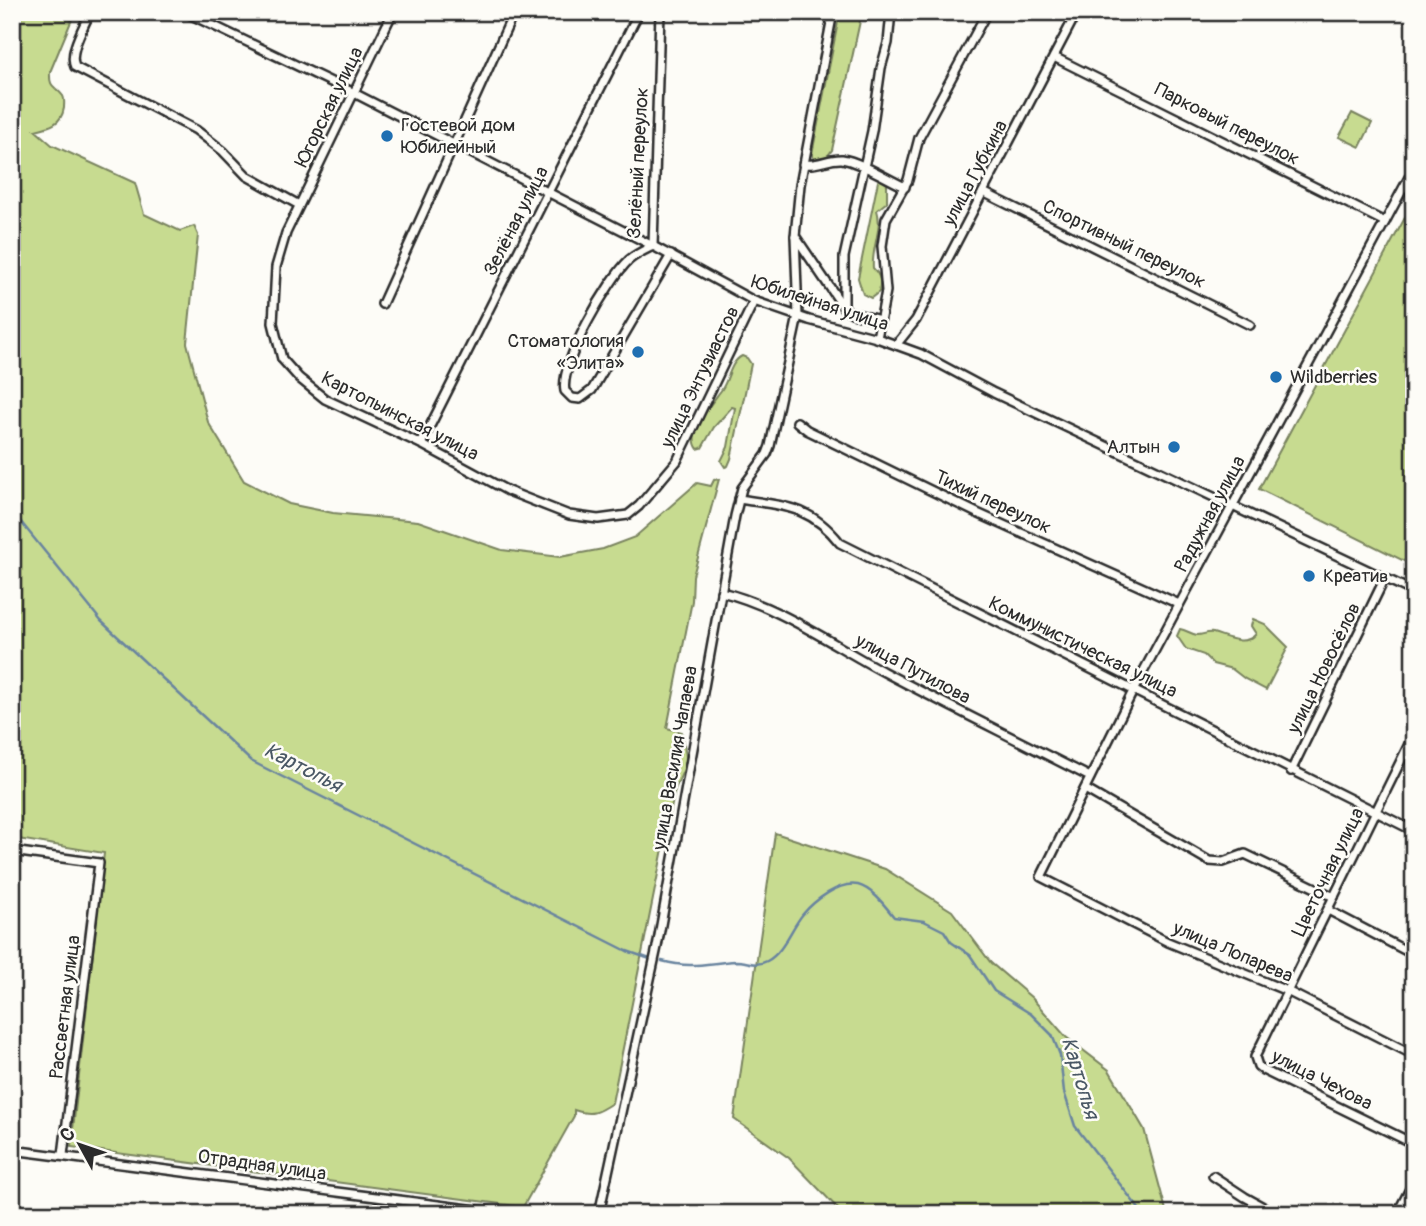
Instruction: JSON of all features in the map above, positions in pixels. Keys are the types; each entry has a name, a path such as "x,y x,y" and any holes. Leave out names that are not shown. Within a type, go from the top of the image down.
{"street":[{"path":"90,12 73,53 72,62 75,67 196,130 223,151 247,176 299,205"},
{"name":"Юбилейная улица","path":"185,12 354,93 549,192 754,301 922,354 994,393 1414,592"},
{"name":"Югорская улица","path":"294,216 393,12"},
{"path":"382,304 514,12"},
{"name":"Зелёная улица","path":"421,444 639,12"},
{"name":"Зелёный переулок","path":"660,12 653,246 630,260 600,300 569,361 564,377 565,391 572,398 580,399 592,390 671,256"},
{"path":"798,316 795,236 803,164 833,12"},
{"path":"844,309 844,257 872,131 891,12"},
{"path":"877,338 886,280 882,246 886,219 905,187 919,138 987,12"},
{"name":"улица Губкина","path":"896,345 911,329 1077,12"},
{"name":"Парковый переулок","path":"1054,57 1385,222"},
{"path":"803,164 819,165 839,159 905,187"},
{"name":"Радужная улица","path":"1041,877 1134,689 1414,168"},
{"name":"Спортивный переулок","path":"984,192 1051,228 1210,303 1250,325"},
{"name":"Картопьинская улица","path":"294,216 281,248 274,284 273,323 282,359 307,386 325,400 421,444 509,491 569,515"},
{"path":"795,236 844,309 880,320"},
{"name":"улица Энтузиастов","path":"569,515 598,519 628,515 639,506 677,461 754,301"},
{"name":"улица Василия Чапаева","path":"599,1214 657,947 741,488 770,446 798,316"},
{"name":"Тихий переулок","path":"797,422 807,430 977,513 1179,604"},
{"name":"Коммунистическая улица","path":"739,499 800,510 816,517 840,543 1414,831"},
{"name":"улица Новосёлов","path":"1291,771 1385,578"},
{"name":"улица Путилова","path":"721,592 784,617 885,673 1090,777"},
{"name":"Цветочная улица","path":"1256,1062 1255,1052 1414,734"},
{"path":"1085,789 1209,861 1223,862 1245,854 1334,897"},
{"name":"Рассветная улица","path":"12,851 99,863 63,1155"},
{"name":"улица Лопарева","path":"1041,877 1168,942 1287,991 1414,1055"},
{"path":"1328,910 1414,955"},
{"name":"улица Чехова","path":"1256,1062 1263,1070 1414,1144"},
{"name":"Отрадная улица","path":"12,1150 508,1214"},
{"path":"1213,1176 1276,1214"},
{"path":"1397,1214 1414,1181"}],"green space":[{"path":"12,12 75,12 50,72 52,84 64,97 62,114 54,124 35,130 52,145 135,183 144,214 180,231 194,226 198,235 187,343 208,422 244,481 289,504 333,513 418,521 502,550 560,557 603,549 635,537 697,483 711,486 714,480 719,479 693,576 692,601 667,728 682,732 687,762 675,789 612,1103 594,1112 574,1110 574,1116 523,1207 71,1147 104,853 12,838"},
{"path":"840,12 862,12 832,150 826,158 815,162 812,154"},
{"path":"1352,113 1372,123 1360,147 1339,137"},
{"path":"881,179 887,184 887,202 877,210 879,224 873,268 879,276 880,285 879,292 871,298 863,294 858,278 878,181"},
{"path":"1414,201 1414,566 1259,489"},
{"path":"742,356 751,364 731,459 725,467 721,461 728,447 735,408 732,407 714,427 702,448 698,449 695,435 701,418 722,389 732,366"},
{"path":"1253,619 1265,624 1288,647 1266,690 1232,669 1213,664 1204,655 1186,649 1177,636 1180,629 1197,635 1213,633 1236,640 1247,640 1256,634 1251,626"},
{"path":"775,833 885,869 952,911 991,963 1032,998 1066,1037 1109,1070 1144,1129 1167,1214 843,1214 789,1158 734,1119"}],"waterway":[{"name":"Картопья","path":"12,511 101,621 251,761 627,951 650,959"},
{"name":"Картопья","path":"662,961 691,965 736,961 763,963 778,952 803,914 820,898 843,886 858,885 869,890 894,917 924,921 944,931 951,942 970,955 994,991 1031,1014 1052,1035 1060,1055 1064,1092 1075,1126 1143,1214"}],"place":[{"name":"Гостевой дом Юбилейный","path":"387,136"},
{"name":"Стоматология «Элита»","path":"638,352"},
{"name":"Wildberries","path":"1276,377"},
{"name":"Алтын","path":"1174,447"},
{"name":"Креатив","path":"1309,576"}]}
